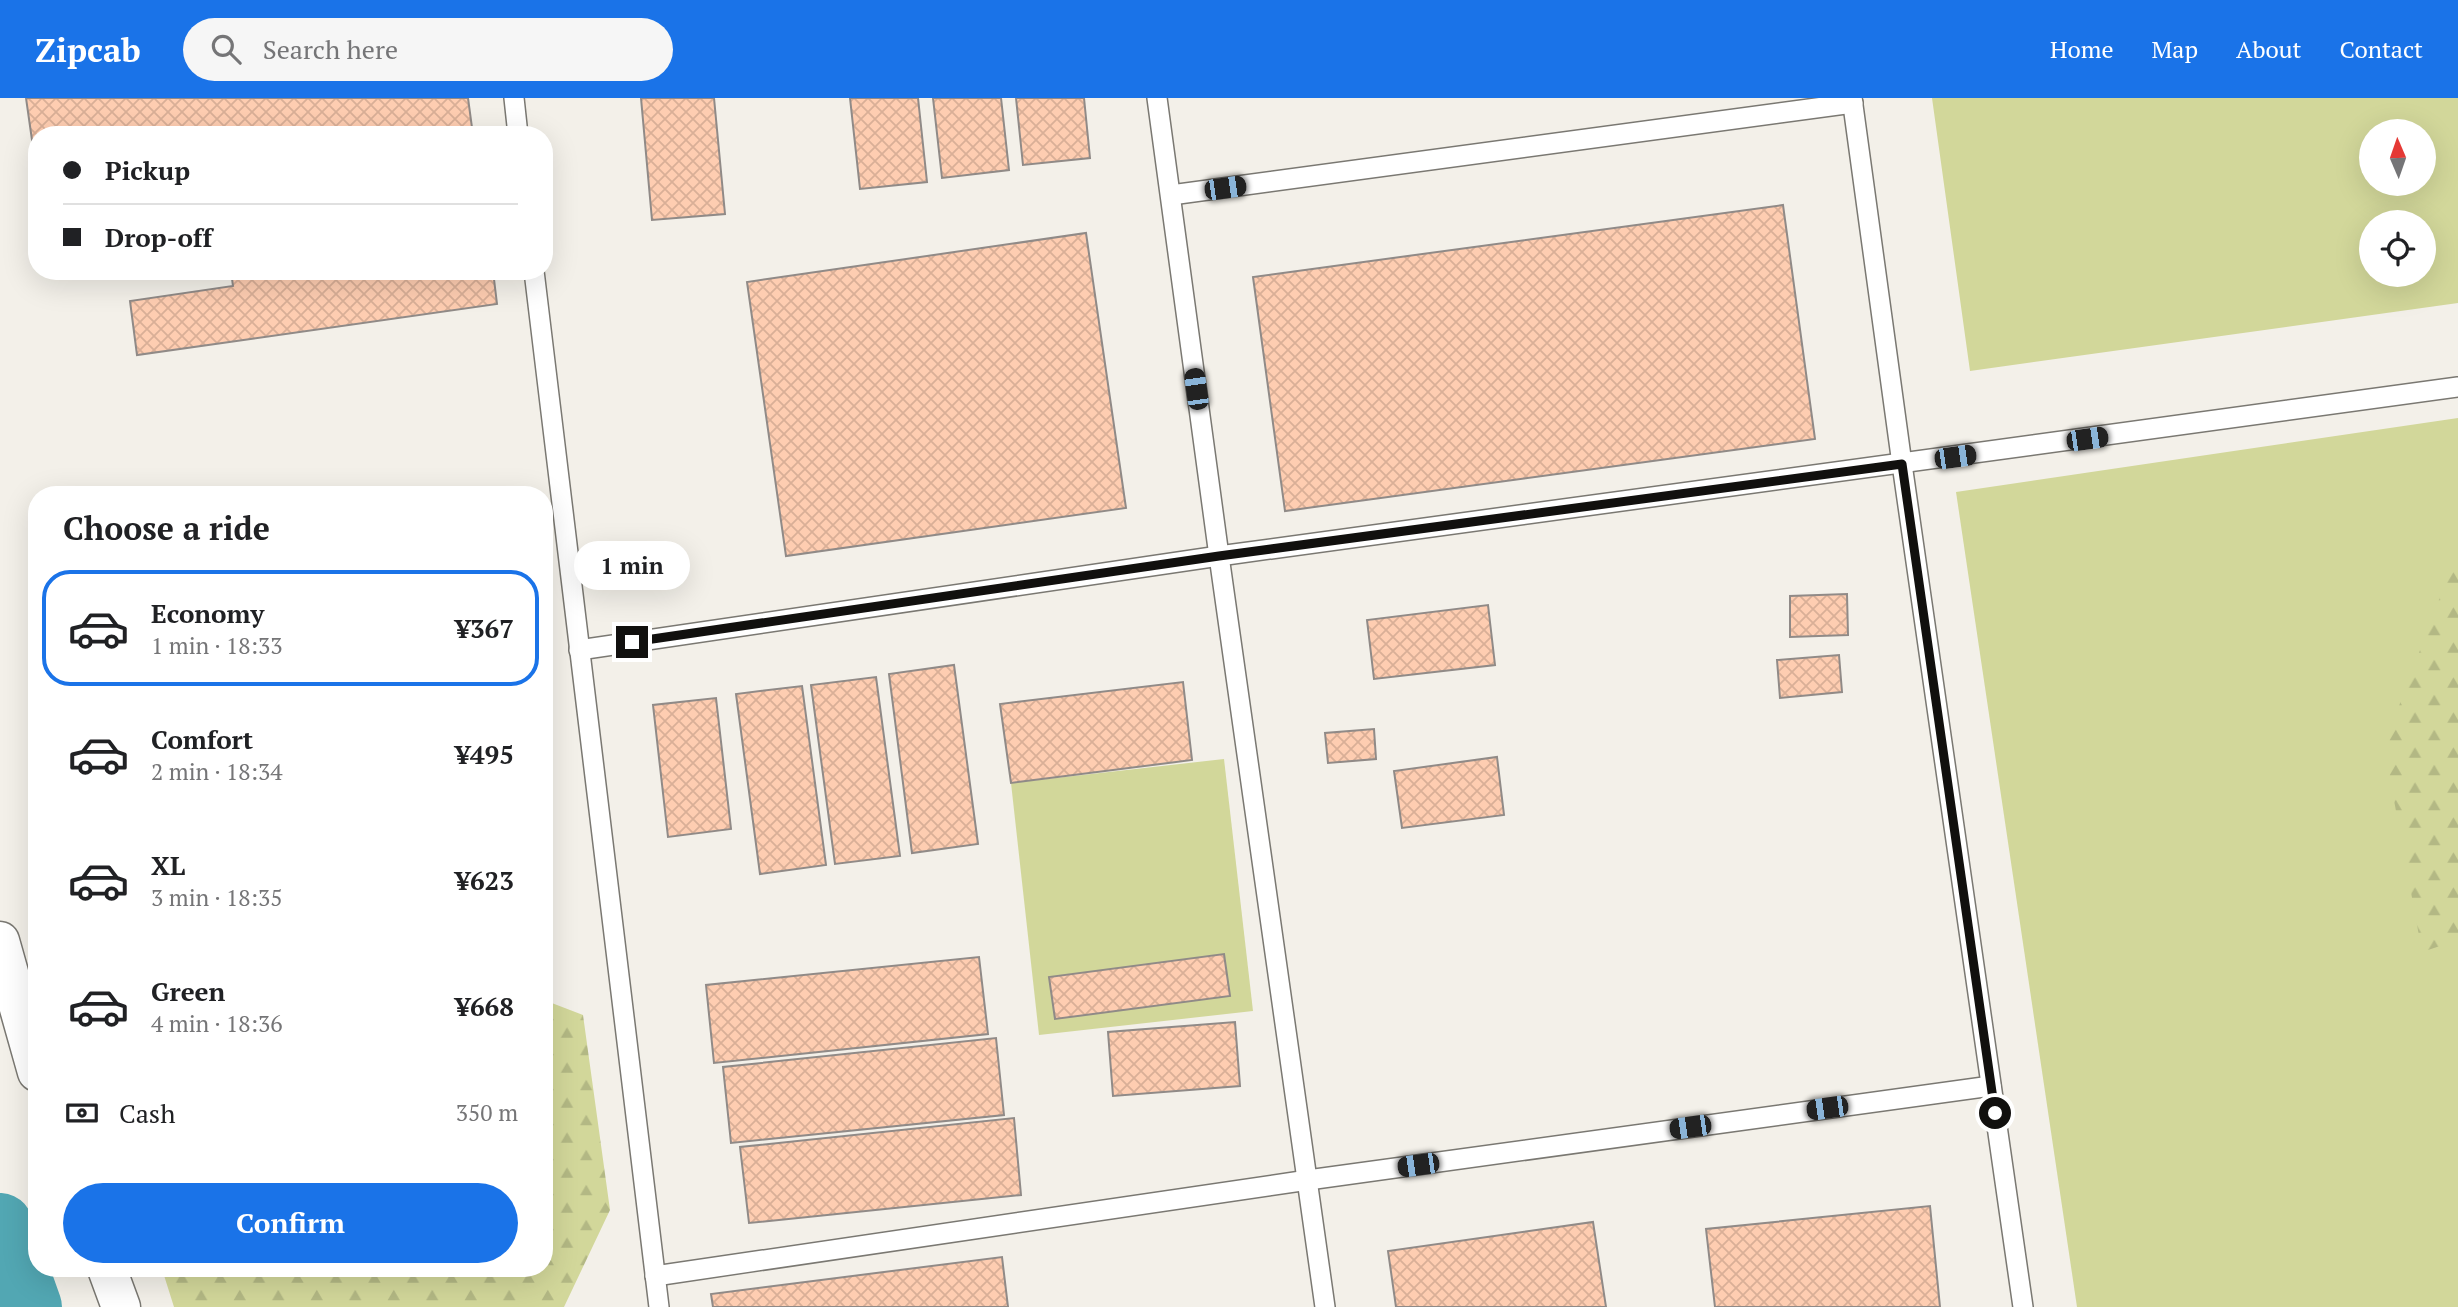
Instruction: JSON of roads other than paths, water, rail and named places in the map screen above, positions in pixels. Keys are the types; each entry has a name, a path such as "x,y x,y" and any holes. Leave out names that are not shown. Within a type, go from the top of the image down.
{"street":[{"path":"0,941 28,1040"},
{"path":"110,1277 121,1307"}],"lane":[{"path":"514,98 517,126"},
{"path":"1157,98 1325,1307"},
{"path":"1171,195 1853,101 1902,464 2023,1307"},
{"path":"535,280 659,1307"},
{"path":"579,650 1219,556 2458,387"},
{"path":"655,1276 1308,1180 1991,1086"}],"waterway":[{"path":"0,1226 29,1307"}]}
